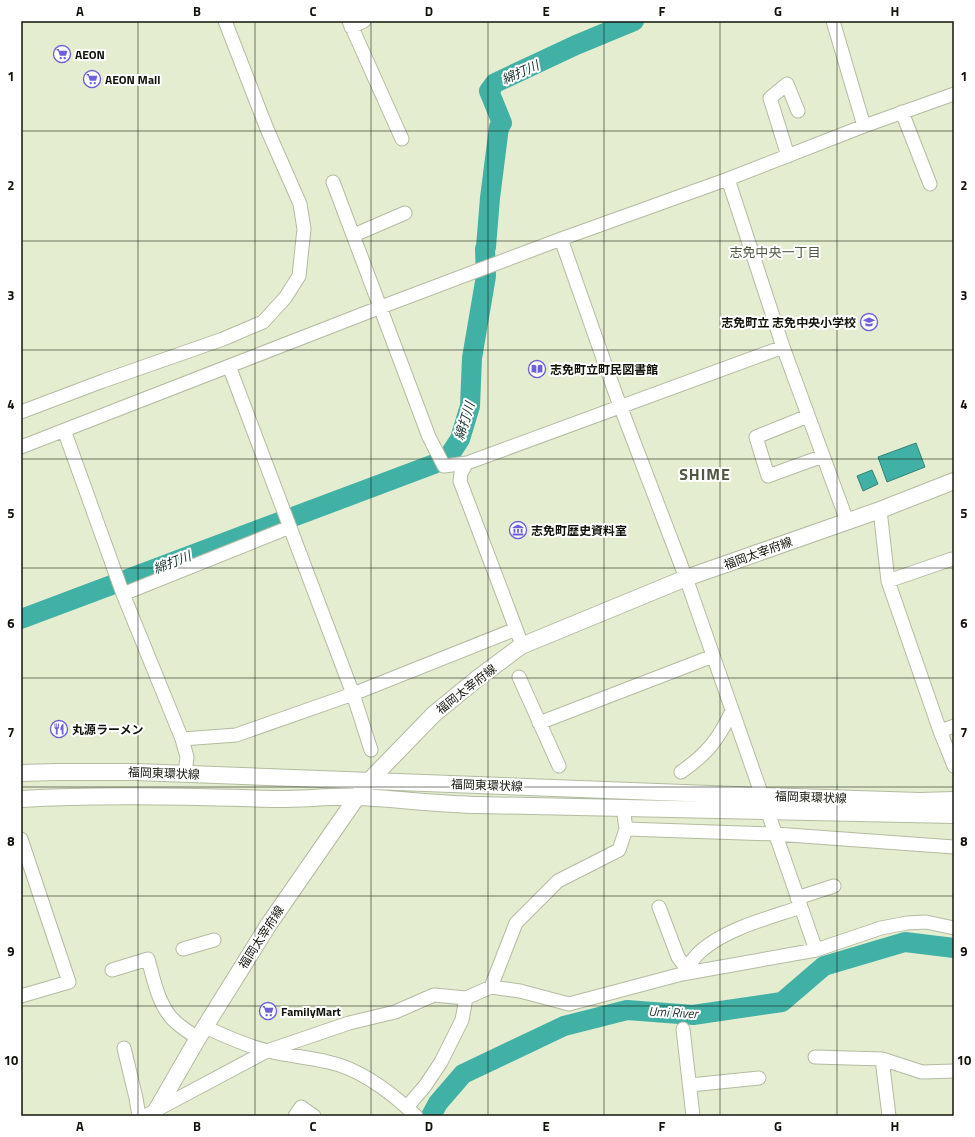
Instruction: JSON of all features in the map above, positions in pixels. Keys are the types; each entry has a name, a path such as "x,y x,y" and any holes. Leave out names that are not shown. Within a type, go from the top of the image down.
{"main road":[{"name":"福岡太宰府線","path":"152,1114 201,1033 261,926 357,797 370,780 434,714 478,678 521,646 686,578 880,510 954,481"},
{"name":"福岡東環状線","path":"21,773 117,772 268,778 370,780 762,796 920,801 954,800"},
{"name":"福岡東環状線","path":"21,799 62,797 201,796 280,799 357,797 479,805 954,815"}],"street":[{"path":"21,412 103,381 223,339 263,322 285,298 299,276 304,229 300,204 267,129 225,21"},
{"path":"364,21 350,24 402,138"},
{"path":"833,21 864,126"},
{"path":"788,156 770,98 787,84 798,111"},
{"path":"21,447 560,239 728,179 864,126 954,94"},
{"path":"902,112 930,184"},
{"path":"728,179 782,347 847,521"},
{"path":"334,182 430,437 444,466 466,463 782,347"},
{"path":"354,235 406,213"},
{"path":"560,239 686,578 816,950"},
{"path":"229,366 353,694 371,750"},
{"path":"808,416 756,437 768,476 823,456"},
{"path":"64,430 123,594 182,739 187,757 185,774"},
{"path":"466,463 461,473 460,481 516,629 521,646"},
{"path":"880,510 888,581 940,731 954,766"},
{"path":"123,594 290,527"},
{"path":"888,581 952,559"},
{"path":"182,739 236,735 353,694 516,629"},
{"path":"540,722 713,656"},
{"path":"519,677 559,766"},
{"path":"681,772 696,762 722,733 732,711"},
{"path":"940,731 954,726"},
{"path":"491,987 516,923 558,881 619,850 626,829 623,807"},
{"path":"626,829 775,834 954,847"},
{"path":"21,839 69,982 21,996"},
{"path":"684,971 702,950 722,938 834,886"},
{"path":"659,906 684,971"},
{"path":"152,1114 267,1051 350,1023 394,1012 434,995 466,998 491,987 520,991 569,1004 684,971 816,950 881,928 907,923 926,922 954,928"},
{"path":"183,949 214,940"},
{"path":"112,970 148,959 159,997 167,1013 181,1026 267,1051 329,1062 352,1070 378,1085 411,1111 425,1086 442,1062 462,1020 466,998"},
{"path":"683,1029 693,1116"},
{"path":"124,1048 139,1116"},
{"path":"815,1057 882,1059 922,1072 954,1070"},
{"path":"882,1059 889,1116"},
{"path":"690,1085 759,1078"},
{"path":"295,1116 301,1108 314,1116"}],"water":[{"path":"916,443 925,467 887,482 878,457"},
{"path":"872,470 878,484 863,491 857,476"}],"waterway":[{"name":"綿打川","path":"21,619 434,464 449,456 460,439 470,406 472,358 486,276 485,249 490,198 499,127 502,123 489,91 495,83 576,45 634,21"},
{"name":"Umi River","path":"431,1116 438,1103 463,1074 564,1026 627,1010 693,1015 782,1002 824,966 905,942 954,948"}],"place":[{"name":"AEON","path":"62,54"},
{"name":"AEON Mall","path":"92,79"},
{"name":"志免町立 志免中央小学校","path":"869,322"},
{"name":"志免町立町民図書館","path":"537,369"},
{"name":"志免町歴史資料室","path":"518,530"},
{"name":"丸源ラーメン","path":"59,729"},
{"name":"FamilyMart","path":"268,1011"}],"district":[{"name":"志免中央一丁目","path":"775,252"},
{"name":"SHIME","path":"705,474"}]}
